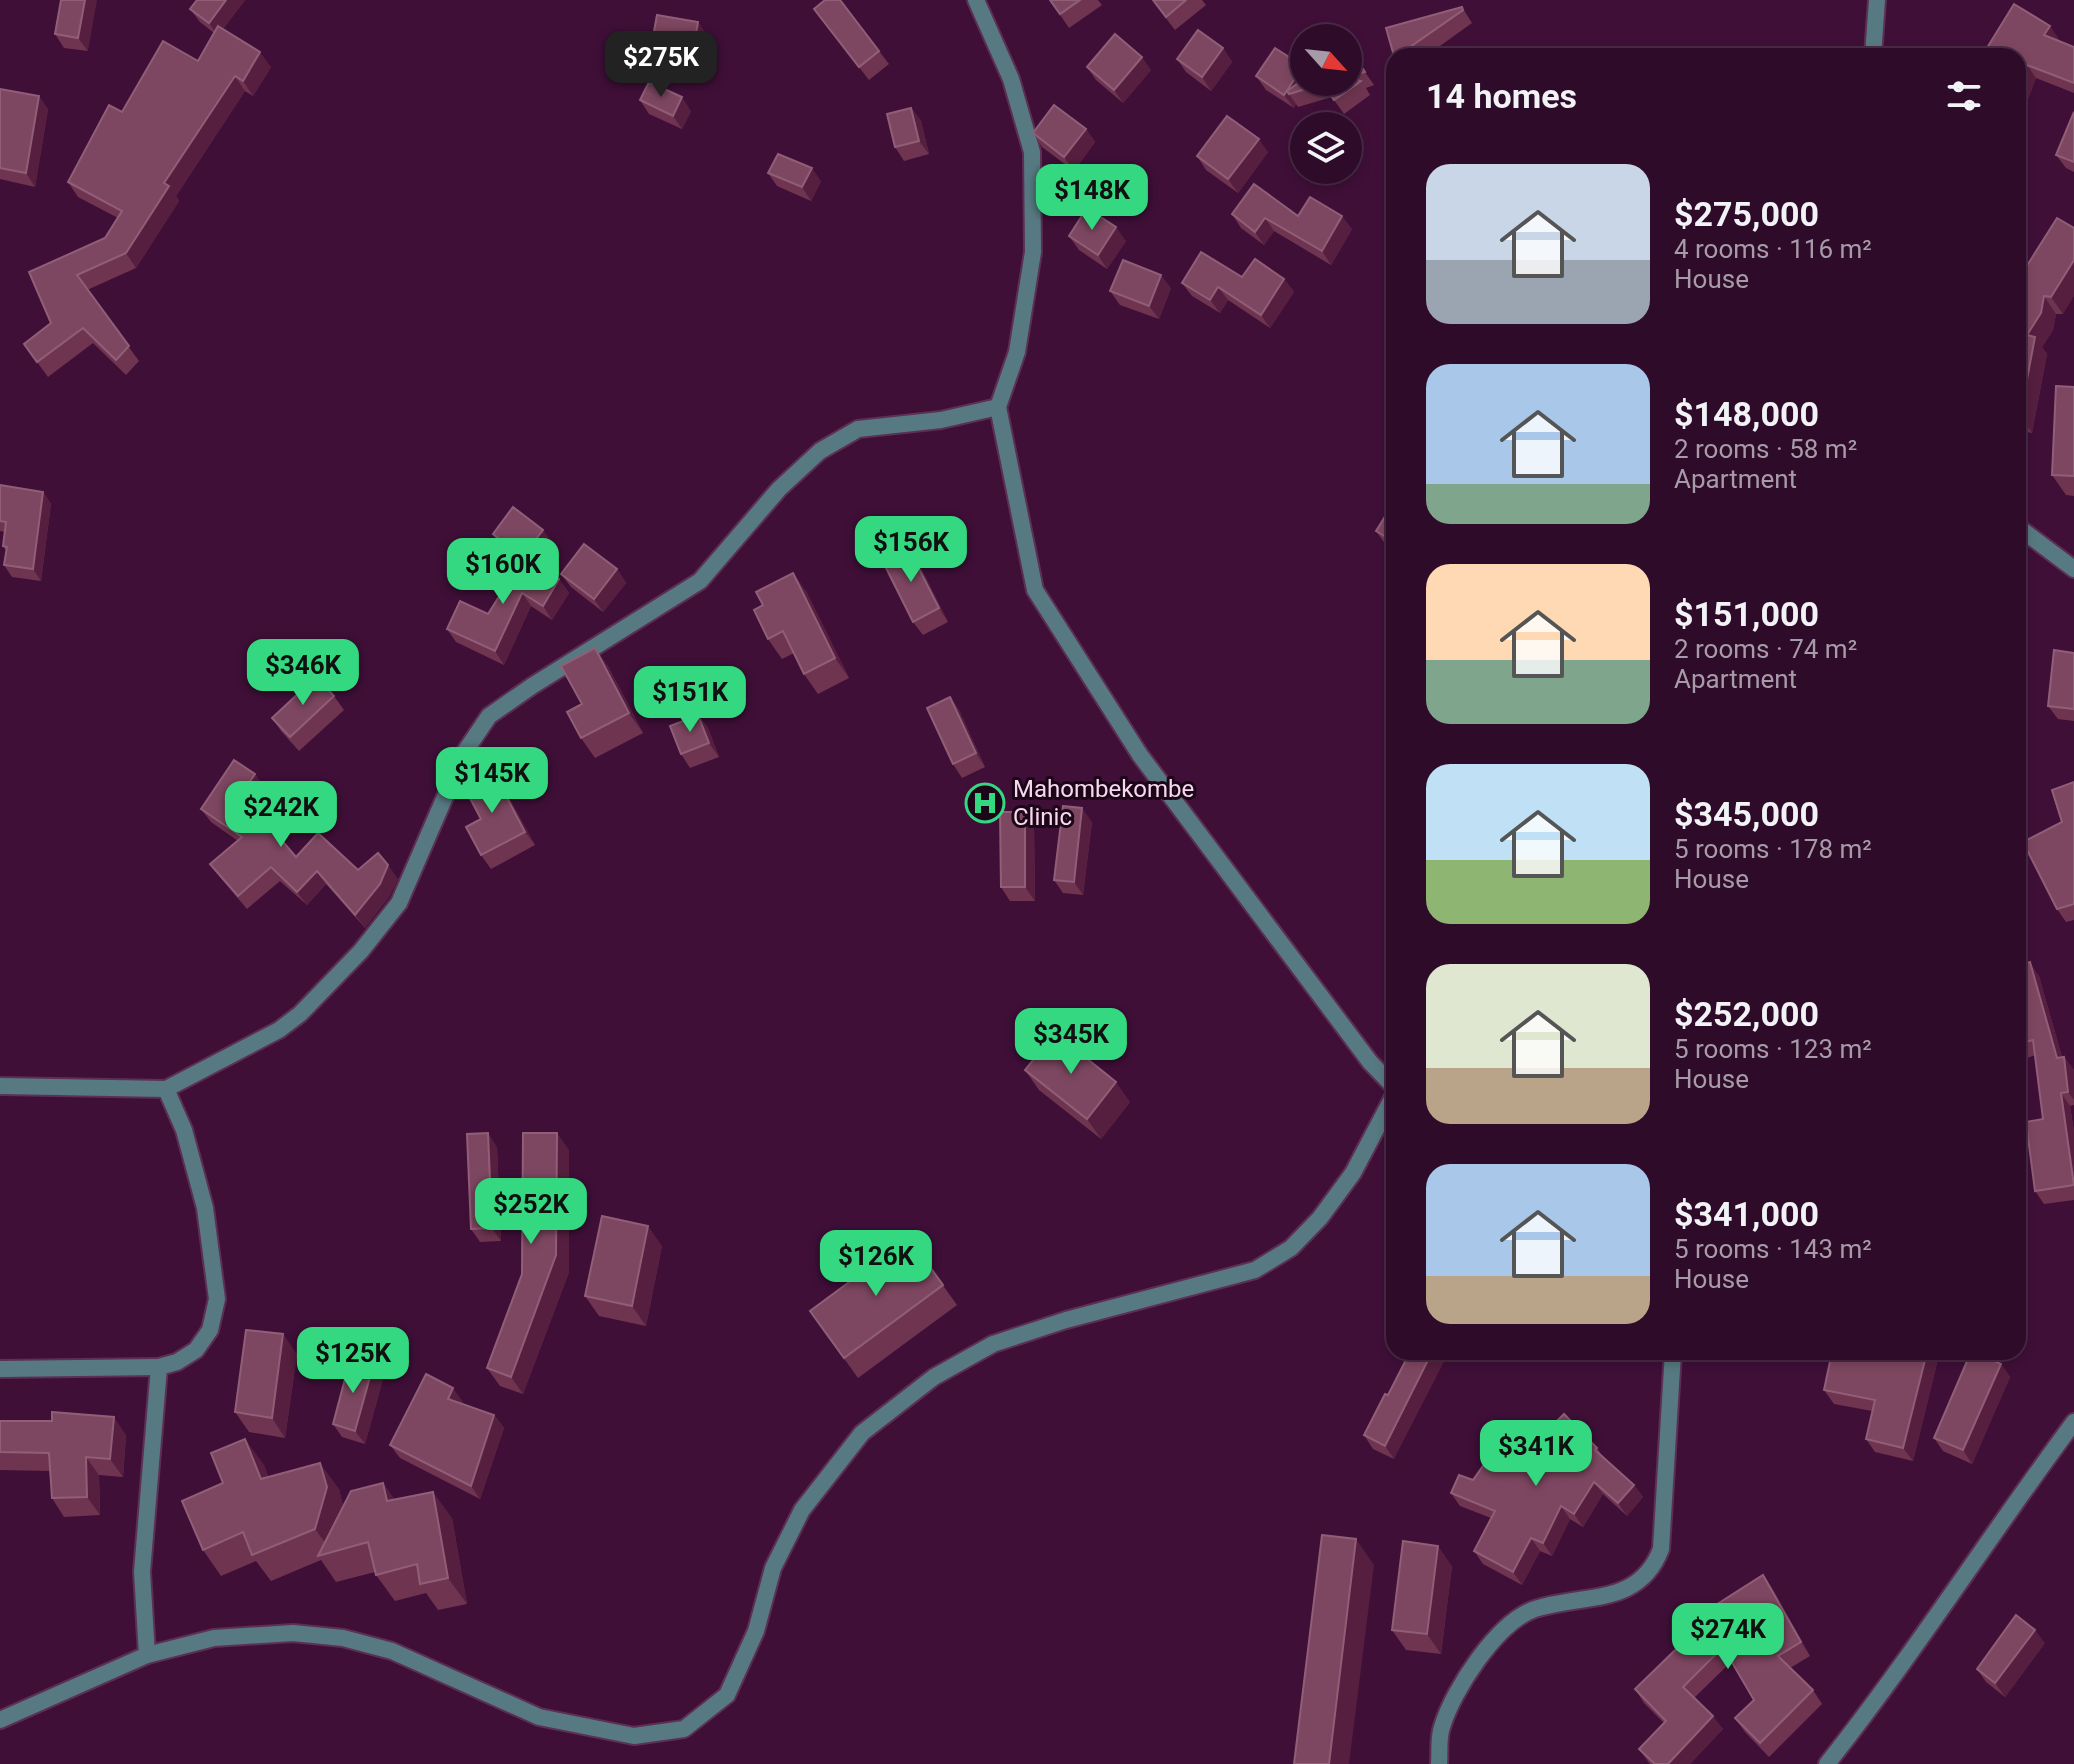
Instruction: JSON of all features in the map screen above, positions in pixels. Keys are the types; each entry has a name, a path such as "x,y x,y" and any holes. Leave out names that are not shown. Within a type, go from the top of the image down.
{"street":[{"path":"976,0 1011,79 1032,152 1033,252 1017,352 998,407 1035,590 1140,755 1370,1062 1386,1079"},
{"path":"1874,48 1877,0"},
{"path":"0,1086 166,1089 279,1030 300,1014 361,951 399,903 464,753 489,716 700,581 779,489 820,451 858,429 941,420 998,407"},
{"path":"2026,533 2074,569"},
{"path":"0,1369 159,1367 177,1362 196,1350 210,1330 217,1299 205,1208 184,1130 166,1089"},
{"path":"0,1720 147,1655 214,1638 293,1633 343,1638 392,1651 539,1717 634,1736 684,1729 727,1695 756,1631 773,1568 802,1510 862,1433 934,1377 993,1344 1066,1320 1255,1270 1291,1248 1320,1218 1353,1173 1386,1110"},
{"path":"1439,1764 1441,1729 1450,1707 1479,1657 1502,1629 1534,1610 1627,1589 1644,1579 1654,1568 1661,1549 1673,1360"},
{"path":"147,1655 142,1572 159,1367"},
{"path":"1827,1764 1876,1702 2013,1504 2074,1422"}],"building":[{"path":"61,0 85,0 78,38 55,34"},
{"path":"197,0 226,0 209,23 190,9"},
{"path":"825,0 840,0 879,51 859,67 814,9"},
{"path":"1050,0 1080,0 1060,14"},
{"path":"1153,0 1186,0 1166,17"},
{"path":"2014,4 2050,26 2044,35 2074,47 2074,83 2027,65 2026,68 2026,48 1987,48"},
{"path":"1462,7 1463,10 1408,48 1392,48 1386,28"},
{"path":"657,15 698,22 694,45 653,37"},
{"path":"218,26 260,52 243,81 235,76 164,183 169,186 126,253 77,275 129,346 116,360 83,328 37,362 24,344 51,323 29,272 105,238 122,211 68,182 109,105 122,112 163,41 198,61"},
{"path":"1198,30 1223,48 1202,77 1177,59"},
{"path":"1115,34 1142,57 1114,90 1087,67"},
{"path":"1275,48 1290,58 1290,86 1284,95 1256,76"},
{"path":"649,82 682,97 673,116 640,100"},
{"path":"0,89 39,96 26,173 0,168"},
{"path":"1054,105 1086,129 1064,157 1033,133"},
{"path":"911,108 919,141 895,147 887,114"},
{"path":"2074,112 2074,162 2056,155"},
{"path":"1227,116 1259,139 1228,179 1197,156"},
{"path":"778,154 812,168 802,187 768,173"},
{"path":"1254,184 1298,216 1310,197 1342,216 1322,251 1265,218 1255,232 1232,214"},
{"path":"1087,208 1116,227 1098,255 1069,236"},
{"path":"2057,218 2074,228 2074,260 2051,297 2044,296 2041,313 2027,335 2035,337 2026,384 2026,267"},
{"path":"1201,252 1242,277 1255,259 1284,279 1261,315 1218,287 1210,300 1182,283"},
{"path":"1123,260 1161,275 1149,306 1110,291"},
{"path":"2056,386 2074,387 2074,476 2052,475"},
{"path":"0,485 43,492 33,569 4,565 6,522 0,521"},
{"path":"513,507 543,530 522,557 493,534"},
{"path":"1386,515 1386,537 1376,531"},
{"path":"584,544 617,569 594,599 561,574"},
{"path":"908,547 939,608 913,622 882,560"},
{"path":"524,557 559,579 543,606 522,593 495,651 447,629 460,601 488,614"},
{"path":"793,573 835,658 804,674 783,631 768,639 754,610 763,605 756,592"},
{"path":"595,648 629,713 581,738 567,712 582,704 561,666"},
{"path":"2054,650 2074,653 2074,709 2048,706"},
{"path":"316,677 334,696 290,737 272,718"},
{"path":"950,697 976,753 953,764 927,708"},
{"path":"698,715 709,743 681,754 670,726"},
{"path":"234,760 255,774 240,796 250,803 296,857 318,833 358,870 378,853 388,865 380,884 355,915 317,871 297,892 271,867 238,896 210,864 242,837 201,809"},
{"path":"493,771 525,832 481,855 466,827 481,819 464,787"},
{"path":"2074,782 2074,904 2057,909 2026,848 2026,840 2062,822 2052,790"},
{"path":"1063,806 1082,808 1074,882 1054,880"},
{"path":"1000,812 1025,812 1025,887 1001,887"},
{"path":"2030,962 2057,1058 2064,1057 2068,1092 2061,1093 2074,1185 2035,1191 2026,1122 2043,1119 2033,1040 2026,1042 2026,963"},
{"path":"1055,1033 1116,1082 1087,1119 1025,1070"},
{"path":"488,1133 492,1228 471,1229 467,1134"},
{"path":"523,1133 557,1133 556,1255 511,1377 487,1368 522,1274"},
{"path":"602,1216 648,1226 632,1306 585,1296"},
{"path":"909,1238 943,1285 844,1358 810,1311"},
{"path":"246,1330 283,1334 272,1418 235,1412"},
{"path":"350,1360 373,1366 355,1431 333,1424"},
{"path":"1406,1360 1428,1360 1385,1446 1364,1435 1385,1394 1388,1395"},
{"path":"1830,1360 1925,1360 1903,1448 1866,1439 1875,1400 1824,1390"},
{"path":"1968,1360 1992,1360 2001,1364 1963,1450 1934,1438"},
{"path":"426,1374 453,1388 448,1399 494,1415 471,1486 390,1445"},
{"path":"52,1412 114,1417 110,1459 86,1457 87,1497 52,1498 49,1453 0,1452 0,1421 52,1421"},
{"path":"1564,1414 1597,1448 1595,1450 1634,1485 1618,1503 1594,1482 1574,1514 1561,1506 1543,1543 1531,1538 1513,1572 1474,1551 1495,1511 1451,1493 1459,1475 1473,1480 1504,1436 1526,1452"},
{"path":"245,1439 261,1479 320,1463 327,1487 315,1529 252,1555 243,1532 203,1550 182,1501 223,1483 211,1453"},
{"path":"383,1483 387,1501 433,1492 448,1578 420,1584 417,1564 376,1575 368,1542 318,1556 351,1491"},
{"path":"1322,1535 1356,1539 1329,1764 1294,1764"},
{"path":"1403,1541 1438,1546 1427,1634 1392,1630"},
{"path":"1763,1575 1801,1642 1778,1656 1813,1690 1760,1743 1735,1718 1754,1700 1723,1647 1683,1687 1713,1716 1668,1764 1655,1764 1639,1749 1666,1721 1635,1689 1704,1622 1700,1615"},
{"path":"2016,1615 2035,1630 1995,1683 1977,1669"}],"place":[{"name":"Mahombekombe Clinic","path":"985,803"}]}
